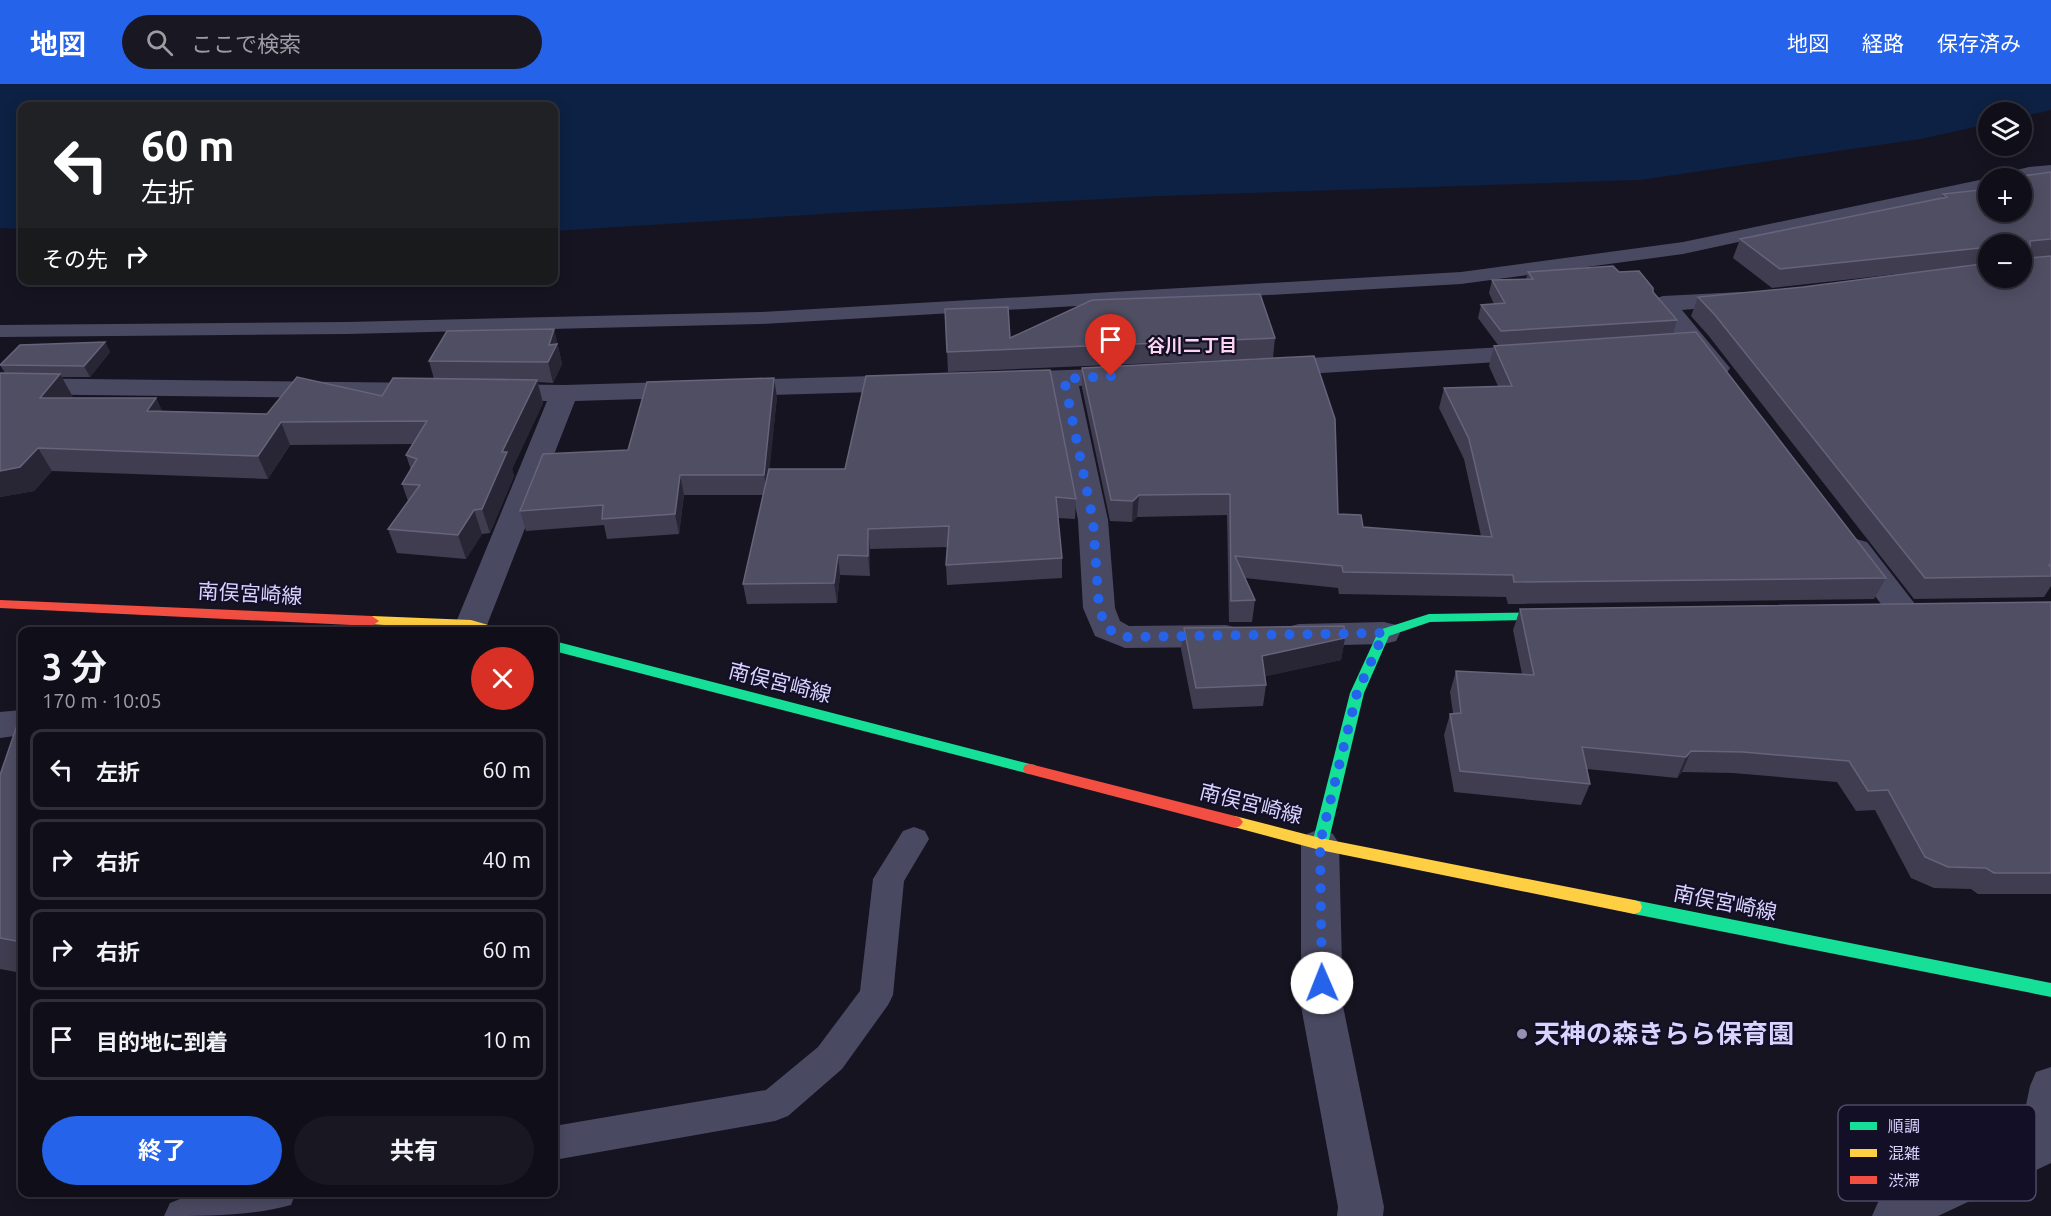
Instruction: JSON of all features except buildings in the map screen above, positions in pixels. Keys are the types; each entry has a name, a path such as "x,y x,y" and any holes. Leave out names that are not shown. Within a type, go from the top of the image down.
{"main road":[{"name":"南俣宮崎線","path":"0,604 440,627"},
{"path":"1320,843 1357,693 1384,633 1429,618 1572,616"},
{"name":"南俣宮崎線","path":"558,647 1320,843 2051,990"}],"street":[{"path":"1733,389 1697,342 1663,304 1770,297"},
{"path":"1662,345 1697,342"},
{"path":"1253,369 1557,351"},
{"path":"980,381 1146,375"},
{"path":"1064,379 1093,520 1099,608 1106,628 1125,637 1384,633"},
{"path":"0,386 564,393 933,382"},
{"path":"479,627 564,393"},
{"path":"1840,528 1901,612"},
{"path":"0,725 18,723"},
{"path":"1320,843 1322,1006 1361,1207 1360,1216"},
{"path":"2036,1148 2039,1147 2051,1086"},
{"path":"1895,1216 1921,1201"}],"lane":[{"path":"2032,172 2051,170"},
{"path":"0,331 347,328 760,318 1461,278 1683,248 1978,185"},
{"path":"558,1142 775,1105 830,1058 876,995 889,879 914,839"},
{"path":"183,1216 215,1204 252,1197"}],"water":[{"path":"0,84 2051,84 2051,110 2032,115 2032,102 1978,102 1978,126 1920,139 1640,180 1158,196 558,231 558,102 18,102 18,229 0,228"}],"traffic: fast":[{"path":"1320,844 1357,693 1384,633 1429,618 1561,616"},
{"path":"558,647 1030,769"},
{"path":"1634,907 2051,990"}],"traffic: slow":[{"path":"372,621 478,627"},
{"path":"1235,822 1320,844 1634,907"}],"traffic: jam":[{"path":"0,604 372,621"},
{"path":"1030,769 1235,822"}],"place":[{"name":"天神の森きらら保育園","path":"1522,1034"}],"district":[{"name":"谷川二丁目","path":"1192,346"}],"route":[{"path":"1111,376 1064,379 1093,520 1099,608 1106,628 1125,637 1384,633 1357,693 1320,843 1322,983"}]}
